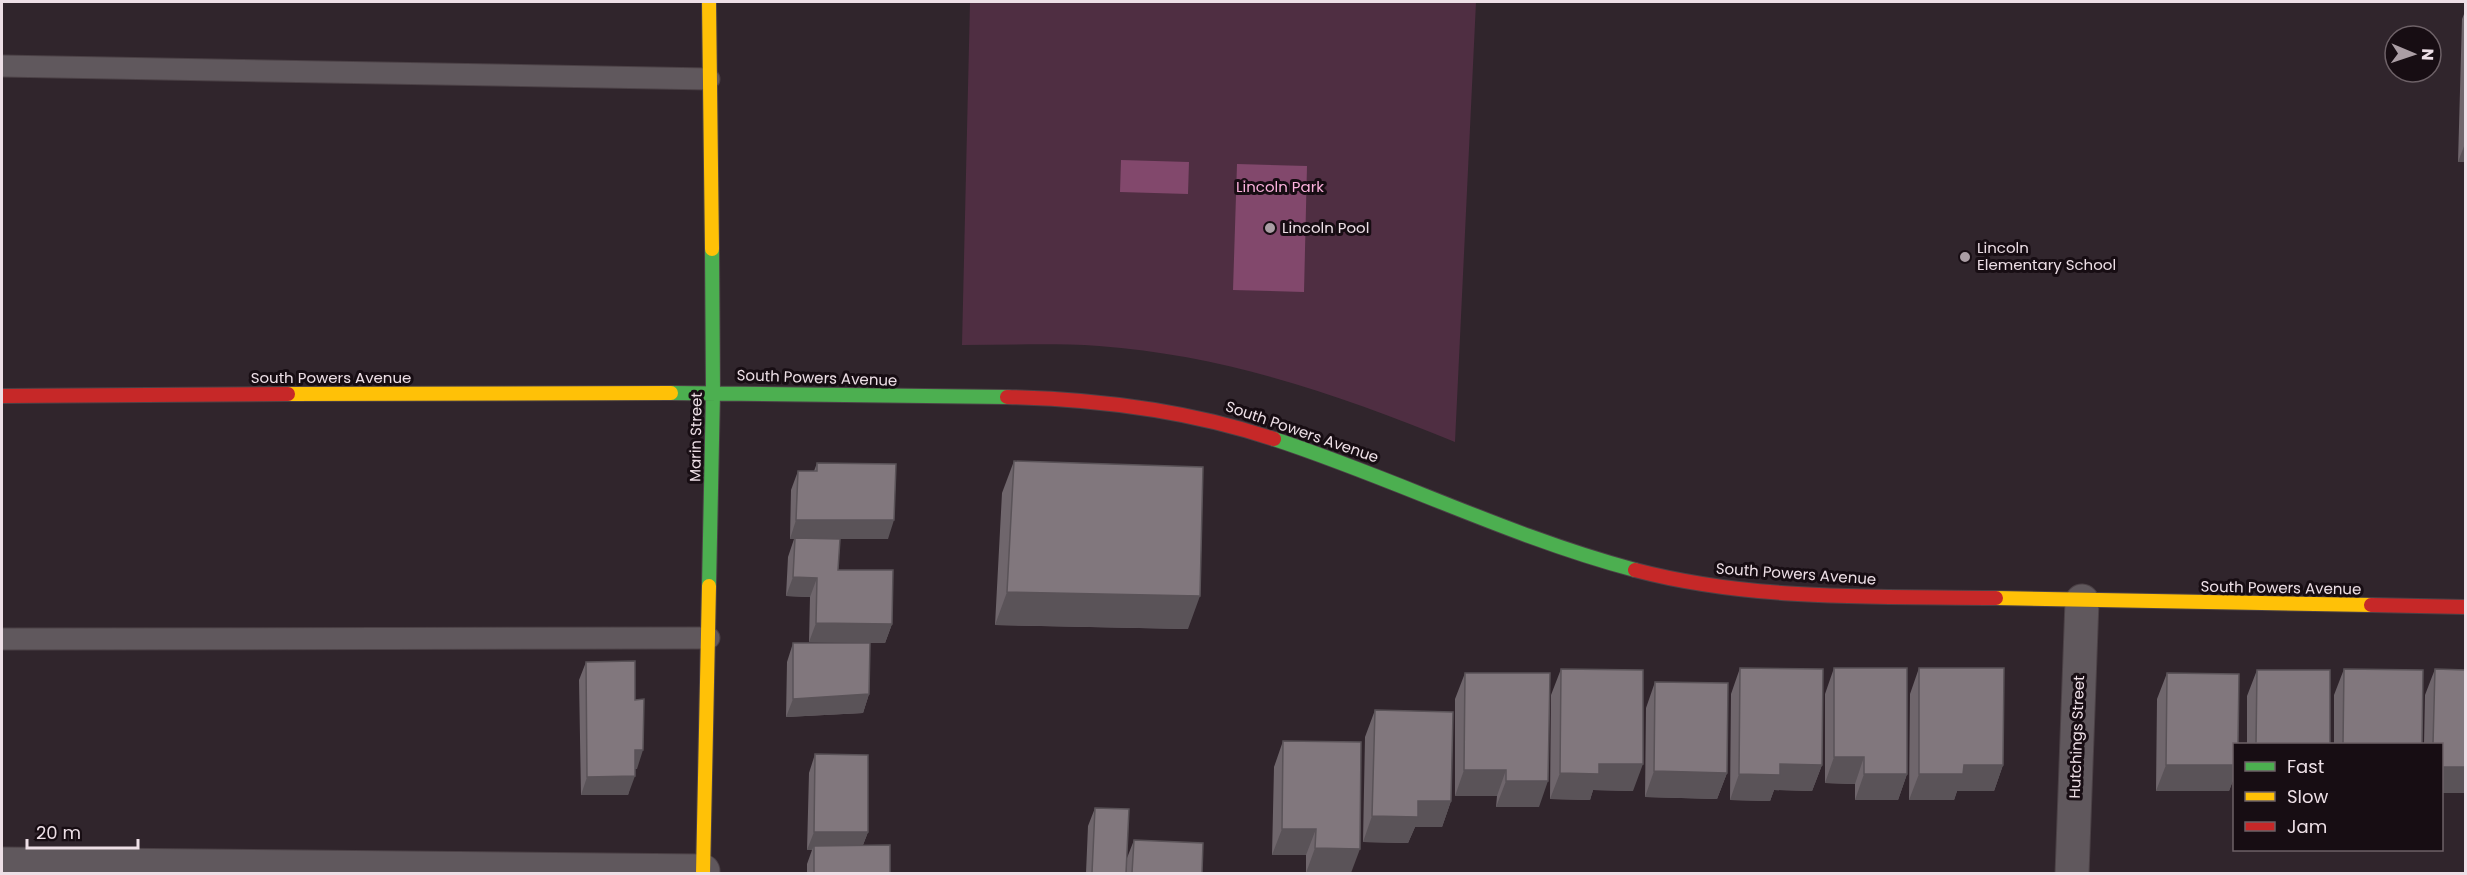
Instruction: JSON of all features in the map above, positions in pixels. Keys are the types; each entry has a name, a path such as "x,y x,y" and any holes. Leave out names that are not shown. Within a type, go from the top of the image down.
{"street":[{"name":"Marin Street","path":"703,872 713,392 709,2"},
{"name":"South Powers Avenue","path":"2,396 713,392 1054,400 1139,406 1209,418 1263,434 1344,462 1559,547 1628,568 1690,582 1756,591 1803,593 2082,601 2466,607"},
{"name":"Hutchings Street","path":"2072,873 2082,601"},
{"path":"2,864 703,872"}],"lane":[{"path":"2,66 709,80"},
{"path":"2,639 709,638"}],"green space":[{"name":"Lincoln Park","path":"970,2 1476,2 1455,442 1325,393 1191,358 1099,346 962,345"}],"shaded area":[{"path":"1121,160 1189,162 1188,194 1120,192"},
{"name":"Lincoln Pool","path":"1237,164 1307,166 1304,292 1233,290"}],"building":[{"path":"1014,461 1203,467 1200,596 1007,592"},
{"path":"817,463 896,464 894,520 796,520 798,471 817,471"},
{"path":"795,538 840,539 838,570 893,570 892,624 816,623 817,578 793,577"},
{"path":"793,643 870,643 869,694 793,699"},
{"path":"635,661 635,700 644,699 643,750 635,750 635,776 587,777 586,662"},
{"path":"1740,668 1823,669 1822,765 1780,764 1780,775 1739,774"},
{"path":"1834,668 1907,668 1907,774 1864,774 1864,757 1834,757"},
{"path":"1919,668 2004,668 2003,765 1964,765 1963,774 1919,774"},
{"path":"1561,669 1643,670 1643,764 1599,764 1599,774 1560,773"},
{"path":"2344,669 2423,670 2422,743 2343,743"},
{"path":"2435,669 2466,670 2466,767 2443,767 2443,743 2433,743"},
{"path":"2257,670 2330,670 2330,743 2256,743"},
{"path":"1465,673 1550,673 1548,781 1506,781 1506,770 1464,770"},
{"path":"2167,673 2239,674 2238,743 2233,743 2233,765 2166,765"},
{"path":"1655,682 1728,683 1727,773 1654,771"},
{"path":"1375,710 1453,712 1451,801 1418,801 1418,817 1372,816"},
{"path":"1283,741 1361,742 1360,849 1315,848 1316,829 1282,829"},
{"path":"815,754 868,755 868,832 814,832"},
{"path":"1095,808 1129,809 1126,873 1092,873"},
{"path":"1134,840 1203,843 1202,873 1132,873"},
{"path":"890,845 890,873 814,873 814,846"}],"traffic: fast":[{"path":"709,586 713,392 712,249"},
{"path":"671,393 1007,397"},
{"path":"1274,439 1498,525 1589,557 1635,570"}],"traffic: slow":[{"path":"709,2 712,249"},
{"path":"288,394 671,393"},
{"path":"703,874 709,586"},
{"path":"1996,598 2371,605"}],"traffic: jam":[{"path":"2,396 288,394"},
{"path":"1007,397 1075,400 1175,413 1274,439"},
{"path":"1635,570 1679,580 1769,592 1814,595 1996,598"},
{"path":"2371,605 2466,607"}],"place":[{"name":"Lincoln Pool","path":"1270,228"},
{"name":"Lincoln Elementary School","path":"1965,257"}]}
